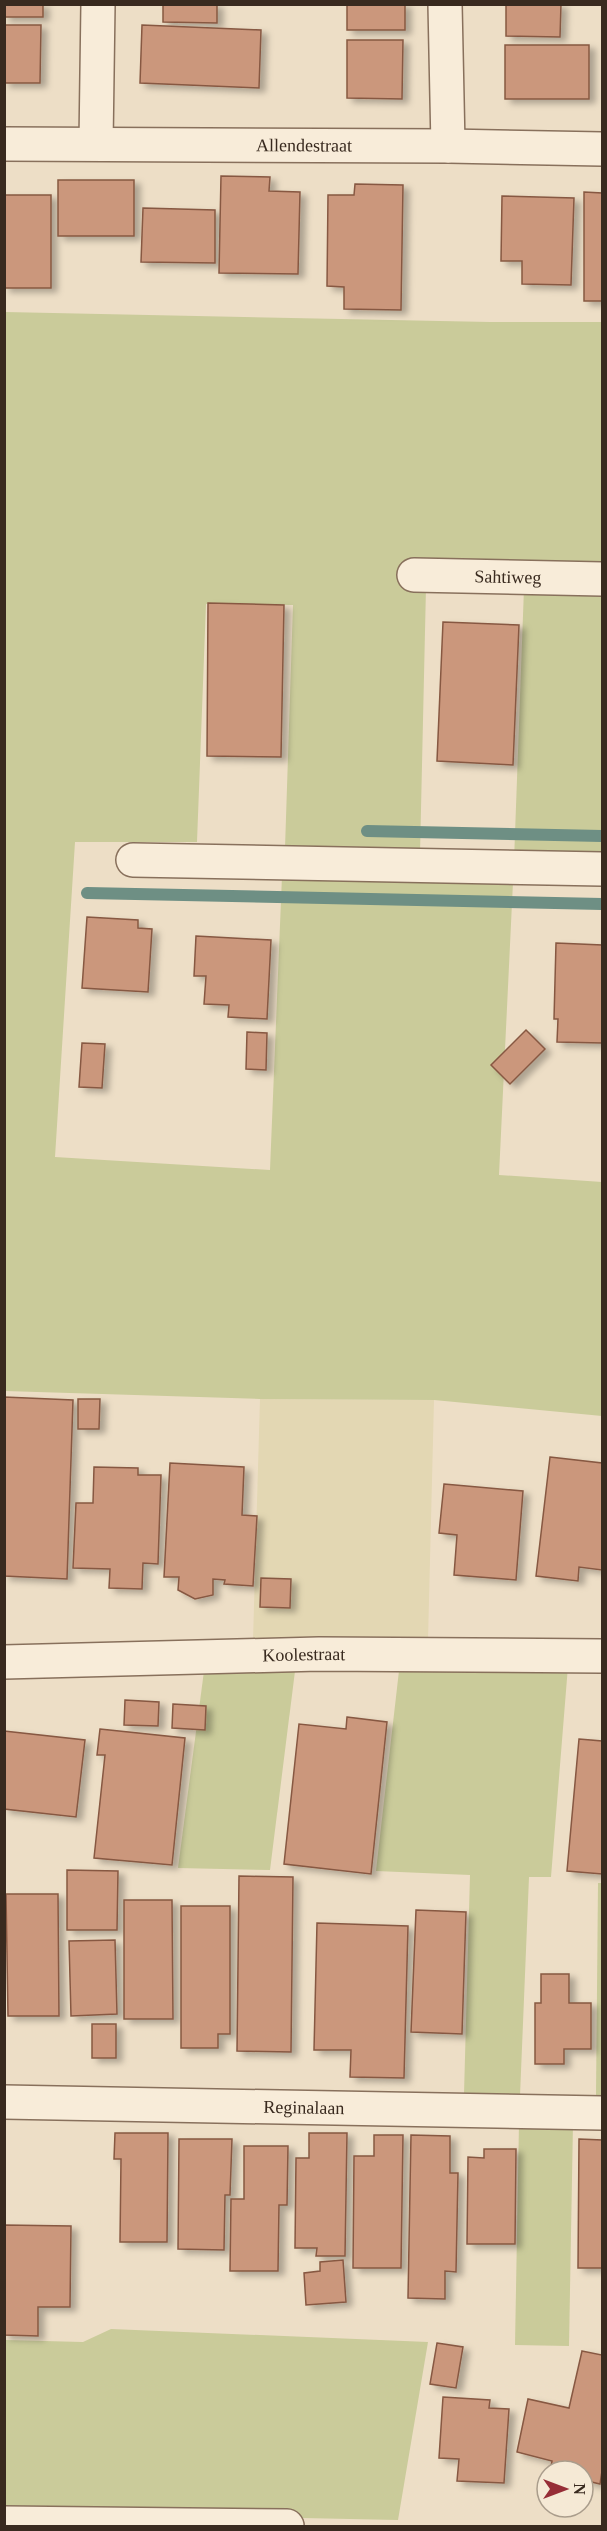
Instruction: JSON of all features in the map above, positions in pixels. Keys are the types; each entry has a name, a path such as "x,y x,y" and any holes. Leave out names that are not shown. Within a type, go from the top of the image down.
{"street":[{"path":"96,143 98,4"},
{"path":"445,4 448,146"},
{"name":"Allendestraat","path":"4,144 603,149"},
{"name":"Sahtiweg","path":"414,575 603,579"},
{"path":"133,860 603,869"},
{"name":"Koolestraat","path":"4,1662 319,1654 603,1656"},
{"name":"Reginalaan","path":"4,2102 603,2113"},
{"path":"4,2523 287,2526"}],"shaded area":[{"path":"260,1399 434,1400 428,1640 253,1640"}],"green space":[{"path":"5,312 490,322 602,322 602,564 426,587 420,854 285,848 293,605 206,604 197,842 75,842 55,1157 270,1170 282,876 513,882 499,1175 602,1182 602,1416 434,1400 260,1399 5,1391"},
{"path":"524,588 602,589 602,862 514,861"},
{"path":"400,1662 568,1666 551,1877 529,1877 520,2096 464,2094 470,1875 376,1871"},
{"path":"204,1671 295,1671 270,1870 178,1868"},
{"path":"598,1883 602,1883 602,2096 596,2096"},
{"path":"519,2123 573,2123 569,2346 515,2345"},
{"path":"111,2329 428,2342 398,2520 5,2512 5,2340 83,2342"}],"building":[{"path":"4,4 43,4 43,17 4,17"},
{"path":"163,4 217,4 217,23 163,22"},
{"path":"347,4 405,4 405,30 347,30"},
{"path":"506,4 561,4 560,37 506,36"},
{"path":"4,25 41,25 40,83 4,83"},
{"path":"142,25 261,30 259,88 140,83"},
{"path":"347,40 403,40 402,99 347,98"},
{"path":"505,45 589,45 589,99 505,99"},
{"path":"221,176 270,177 269,191 300,192 298,274 219,273"},
{"path":"58,180 134,180 134,236 58,236"},
{"path":"355,184 403,185 401,310 344,309 344,287 327,286 328,195 354,195"},
{"path":"584,192 602,193 602,301 584,301"},
{"path":"4,195 51,195 51,288 4,288"},
{"path":"502,196 574,198 571,285 522,284 522,261 501,261"},
{"path":"143,208 215,210 215,263 141,262"},
{"path":"208,603 284,605 281,757 207,756"},
{"path":"443,622 519,625 513,765 437,761"},
{"path":"87,917 138,920 138,928 152,929 148,992 82,988"},
{"path":"196,936 271,940 267,1019 228,1017 229,1005 204,1004 206,976 194,976"},
{"path":"556,943 602,945 602,1043 557,1042 558,1019 554,1019"},
{"path":"526,1030 545,1049 510,1084 491,1065"},
{"path":"247,1032 267,1033 266,1070 246,1069"},
{"path":"82,1043 105,1044 102,1088 79,1087"},
{"path":"4,1397 73,1400 67,1579 4,1576"},
{"path":"78,1399 100,1399 99,1429 78,1429"},
{"path":"550,1457 602,1463 602,1570 579,1567 578,1581 536,1576"},
{"path":"170,1463 244,1467 242,1515 257,1516 253,1586 224,1584 225,1580 213,1579 213,1595 195,1599 178,1590 179,1577 164,1577"},
{"path":"94,1467 138,1468 138,1475 161,1475 158,1564 143,1563 142,1589 109,1588 110,1569 73,1568 76,1503 93,1503"},
{"path":"444,1484 523,1491 516,1580 454,1575 457,1535 439,1533"},
{"path":"261,1578 291,1579 290,1608 260,1607"},
{"path":"125,1700 159,1702 158,1726 124,1725"},
{"path":"173,1704 206,1706 205,1730 172,1728"},
{"path":"347,1717 387,1722 371,1874 284,1864 299,1724 346,1729"},
{"path":"100,1729 185,1738 172,1865 94,1858 105,1755 97,1755"},
{"path":"4,1731 85,1740 76,1817 4,1809"},
{"path":"579,1739 602,1741 602,1874 567,1871"},
{"path":"67,1870 118,1871 117,1930 67,1930"},
{"path":"239,1876 293,1877 291,2052 237,2051"},
{"path":"6,1894 58,1894 59,2016 8,2016"},
{"path":"124,1900 172,1900 173,2019 124,2019"},
{"path":"181,1906 230,1906 230,2034 218,2034 218,2048 181,2048"},
{"path":"416,1910 466,1912 462,2034 411,2032"},
{"path":"317,1923 408,1926 404,2078 350,2077 351,2050 314,2050"},
{"path":"115,1940 117,2014 71,2016 69,1941"},
{"path":"541,1974 569,1974 569,2003 591,2003 591,2049 564,2049 564,2064 535,2064 535,2003 541,2003"},
{"path":"92,2024 116,2024 116,2058 92,2058"},
{"path":"115,2133 168,2133 167,2242 120,2242 121,2159 114,2159"},
{"path":"309,2133 347,2133 345,2256 316,2256 317,2248 295,2248 296,2158 309,2158"},
{"path":"374,2135 403,2135 401,2268 353,2268 354,2156 374,2156"},
{"path":"411,2135 450,2136 450,2173 458,2173 456,2272 445,2271 445,2299 408,2298"},
{"path":"179,2139 232,2139 230,2195 225,2195 224,2250 178,2249"},
{"path":"579,2139 602,2140 602,2268 578,2268"},
{"path":"244,2146 288,2146 287,2205 279,2205 278,2271 230,2271 231,2199 244,2199"},
{"path":"484,2149 516,2149 515,2244 467,2244 468,2157 484,2158"},
{"path":"4,2225 71,2226 70,2307 38,2307 38,2336 4,2335"},
{"path":"343,2260 346,2302 306,2305 304,2273 320,2271 320,2262"},
{"path":"437,2343 463,2347 456,2388 430,2384"},
{"path":"582,2351 602,2355 600,2484 595,2483 595,2459 544,2459 517,2452 528,2399 569,2408"},
{"path":"443,2397 490,2400 489,2408 509,2409 504,2483 457,2481 459,2459 439,2458"}],"waterway":[{"path":"367,831 602,836"},
{"path":"87,893 602,904"}]}
